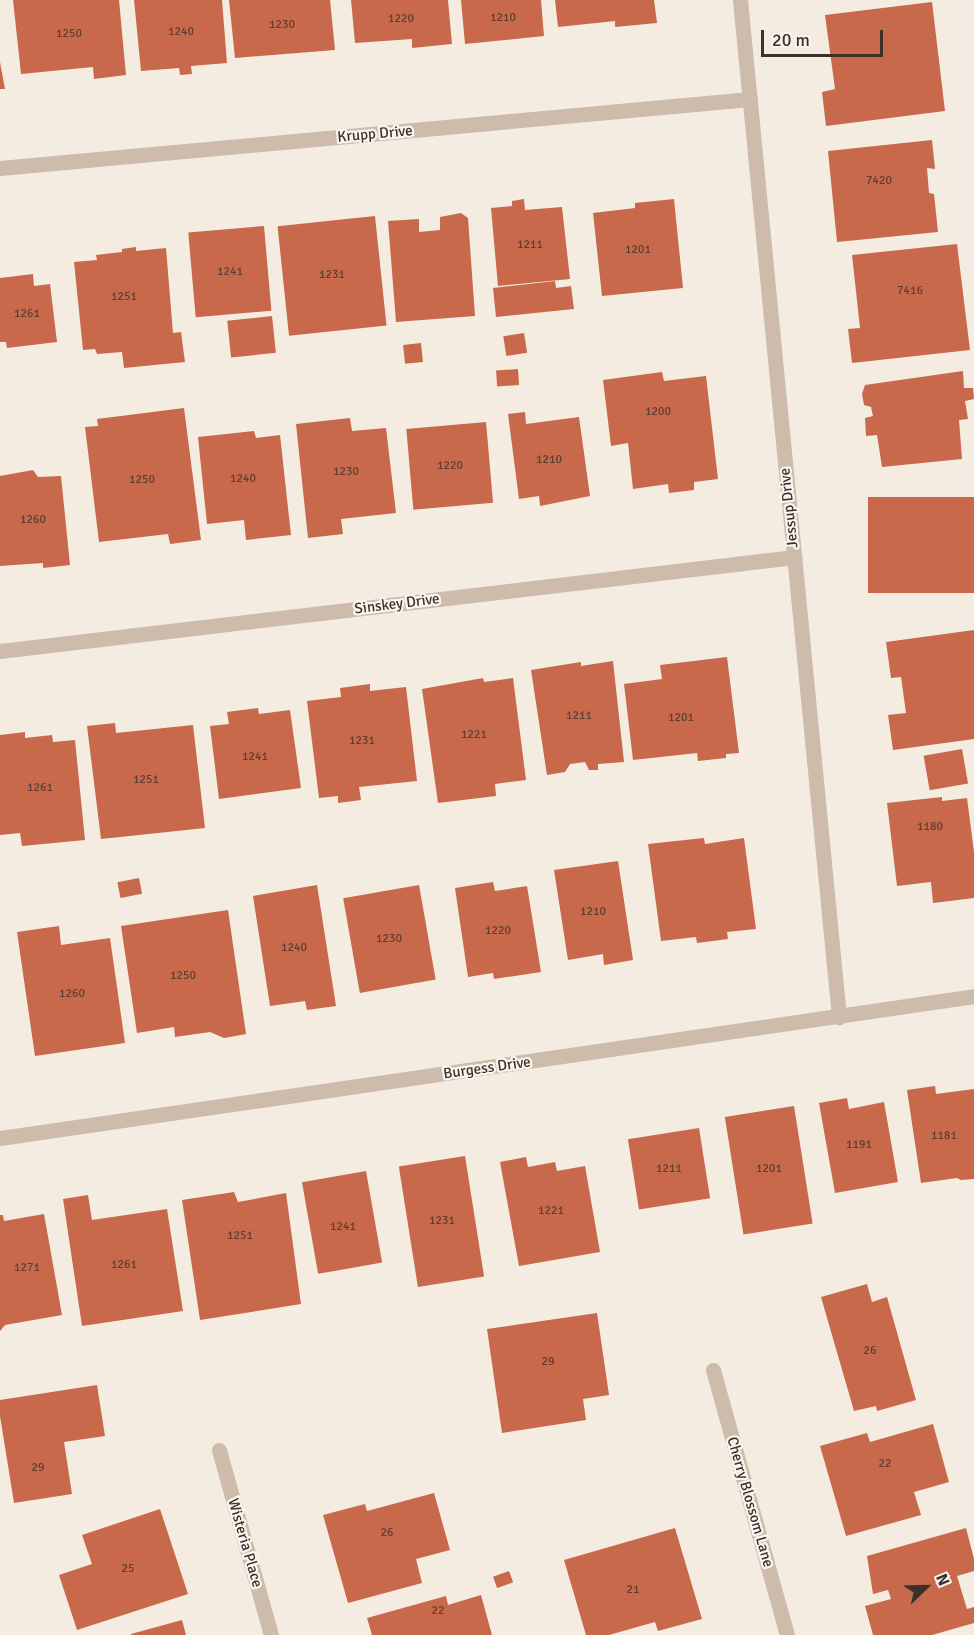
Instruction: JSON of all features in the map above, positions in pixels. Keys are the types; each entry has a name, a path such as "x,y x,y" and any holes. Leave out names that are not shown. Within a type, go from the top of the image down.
{"street":[{"name":"Jessup Drive","path":"740,0 839,1017"},
{"name":"Krupp Drive","path":"0,168 750,99"},
{"name":"Sinskey Drive","path":"0,651 794,556"},
{"name":"Burgess Drive","path":"0,1138 974,996"},
{"name":"Cherry Blossom Lane","path":"713,1370 787,1635"},
{"name":"Wisteria Place","path":"219,1450 270,1635"}],"building":[{"path":"13,0 119,0 126,75 94,79 93,67 21,74"},
{"path":"134,0 222,0 227,63 191,66 192,74 180,75 179,68 141,71"},
{"path":"229,0 330,0 335,50 235,58"},
{"path":"351,0 448,0 452,44 412,48 412,39 355,43"},
{"path":"461,0 541,0 544,36 465,44"},
{"path":"555,0 654,0 657,23 615,27 615,21 558,27"},
{"path":"932,2 945,111 826,126 822,92 835,89 825,15"},
{"path":"0,62 5,89 0,89"},
{"path":"932,140 935,169 927,168 929,193 934,194 938,232 837,242 828,151"},
{"path":"524,199 525,210 562,207 570,279 498,286 491,208 512,206 512,201"},
{"path":"674,199 683,288 602,296 593,213 635,208 635,203"},
{"path":"461,213 468,218 475,316 396,322 388,221 419,219 419,232 440,230 440,217"},
{"path":"375,216 386,325 289,336 278,226"},
{"path":"264,226 271,311 196,317 188,233"},
{"path":"957,244 970,350 852,363 848,329 860,328 852,255"},
{"path":"136,247 136,251 166,248 173,333 181,332 185,362 124,368 122,352 97,354 95,349 83,350 74,262 97,260 96,255 122,252 122,249"},
{"path":"33,274 34,286 50,284 57,342 7,348 6,342 0,342 0,278"},
{"path":"555,281 556,288 571,286 574,309 496,317 493,288"},
{"path":"272,316 276,353 231,358 227,321"},
{"path":"524,333 527,353 506,356 503,336"},
{"path":"421,343 423,362 405,364 403,345"},
{"path":"518,369 519,385 497,386 496,371"},
{"path":"963,371 964,388 973,388 974,399 965,401 968,419 959,420 962,459 882,467 877,435 866,436 865,418 873,416 871,407 864,405 862,394 865,385"},
{"path":"662,372 664,381 706,376 718,479 694,482 694,490 669,493 668,484 633,489 628,443 611,446 603,380"},
{"path":"184,408 201,540 170,544 168,534 99,542 85,427 98,426 97,419"},
{"path":"525,412 526,424 579,417 590,496 540,506 539,496 519,499 508,414"},
{"path":"350,418 352,431 386,428 396,513 341,519 343,534 308,538 296,424"},
{"path":"486,422 493,503 413,510 406,429"},
{"path":"254,431 256,438 280,435 291,535 246,540 244,520 207,524 198,437"},
{"path":"33,470 38,477 61,476 70,565 43,568 43,563 0,566 0,476"},
{"path":"868,497 974,497 974,593 868,593"},
{"path":"974,630 974,739 893,750 888,715 906,713 901,677 891,678 886,642"},
{"path":"727,657 739,753 726,754 726,758 698,761 697,753 633,760 624,684 662,679 660,665"},
{"path":"613,661 624,762 598,764 598,770 589,770 585,762 570,764 565,772 547,775 531,670 581,662 581,666"},
{"path":"483,678 484,682 513,678 526,780 495,784 496,796 438,803 422,689"},
{"path":"370,684 370,691 406,687 417,781 359,787 361,800 338,803 338,796 319,798 307,701 341,697 340,688"},
{"path":"258,708 259,714 290,710 301,788 219,799 210,726 229,724 227,712"},
{"path":"115,723 116,733 193,725 205,828 101,839 87,726"},
{"path":"25,732 25,738 52,735 53,742 75,740 85,840 22,846 20,833 0,835 0,735"},
{"path":"962,749 968,783 930,790 924,756"},
{"path":"942,797 942,801 967,798 974,852 974,898 933,903 931,882 897,886 887,803"},
{"path":"704,838 705,844 744,838 756,929 727,932 728,939 697,943 696,937 661,941 648,844"},
{"path":"618,861 633,960 604,965 603,954 568,960 554,870"},
{"path":"139,878 142,894 120,898 117,882"},
{"path":"493,882 495,891 527,886 541,972 494,979 493,973 468,977 455,888"},
{"path":"317,885 336,1006 307,1010 305,1001 270,1006 253,896"},
{"path":"419,885 436,980 360,993 343,898"},
{"path":"228,910 246,1034 224,1038 210,1032 175,1037 174,1027 137,1033 121,926"},
{"path":"59,926 61,945 110,938 125,1043 35,1056 17,932"},
{"path":"935,1086 936,1094 974,1089 974,1179 957,1178 921,1183 907,1090"},
{"path":"847,1098 849,1109 884,1102 898,1182 835,1193 819,1103"},
{"path":"794,1106 813,1224 743,1234 725,1117"},
{"path":"699,1128 710,1198 639,1209 628,1139"},
{"path":"465,1156 484,1276 418,1287 399,1166"},
{"path":"526,1157 528,1167 555,1162 557,1171 585,1166 600,1252 519,1266 500,1162"},
{"path":"366,1171 382,1263 318,1274 302,1182"},
{"path":"234,1192 238,1202 286,1193 301,1304 200,1320 182,1200"},
{"path":"88,1195 92,1220 167,1209 183,1311 82,1326 63,1199"},
{"path":"44,1214 62,1315 5,1325 0,1331 0,1215 3,1215 4,1221"},
{"path":"867,1284 872,1302 887,1297 916,1400 877,1411 876,1406 854,1411 821,1297"},
{"path":"597,1313 609,1395 583,1399 586,1420 502,1433 487,1329"},
{"path":"97,1385 105,1436 64,1442 72,1494 14,1503 0,1416 0,1400"},
{"path":"933,1424 949,1482 914,1492 921,1515 846,1536 820,1446 867,1433 870,1442"},
{"path":"434,1493 450,1550 416,1559 422,1583 348,1603 323,1515 365,1504 367,1511"},
{"path":"160,1509 188,1594 77,1630 59,1575 92,1564 82,1535"},
{"path":"675,1528 702,1619 658,1631 655,1622 609,1635 586,1635 564,1560"},
{"path":"966,1528 974,1559 974,1571 957,1576 967,1609 974,1607 974,1623 932,1635 873,1635 865,1606 891,1599 888,1590 873,1594 867,1556"},
{"path":"509,1571 513,1582 497,1588 493,1577"},
{"path":"481,1595 492,1635 372,1635 367,1618 446,1596 448,1605"},
{"path":"182,1620 186,1635 131,1635 131,1634"}]}
